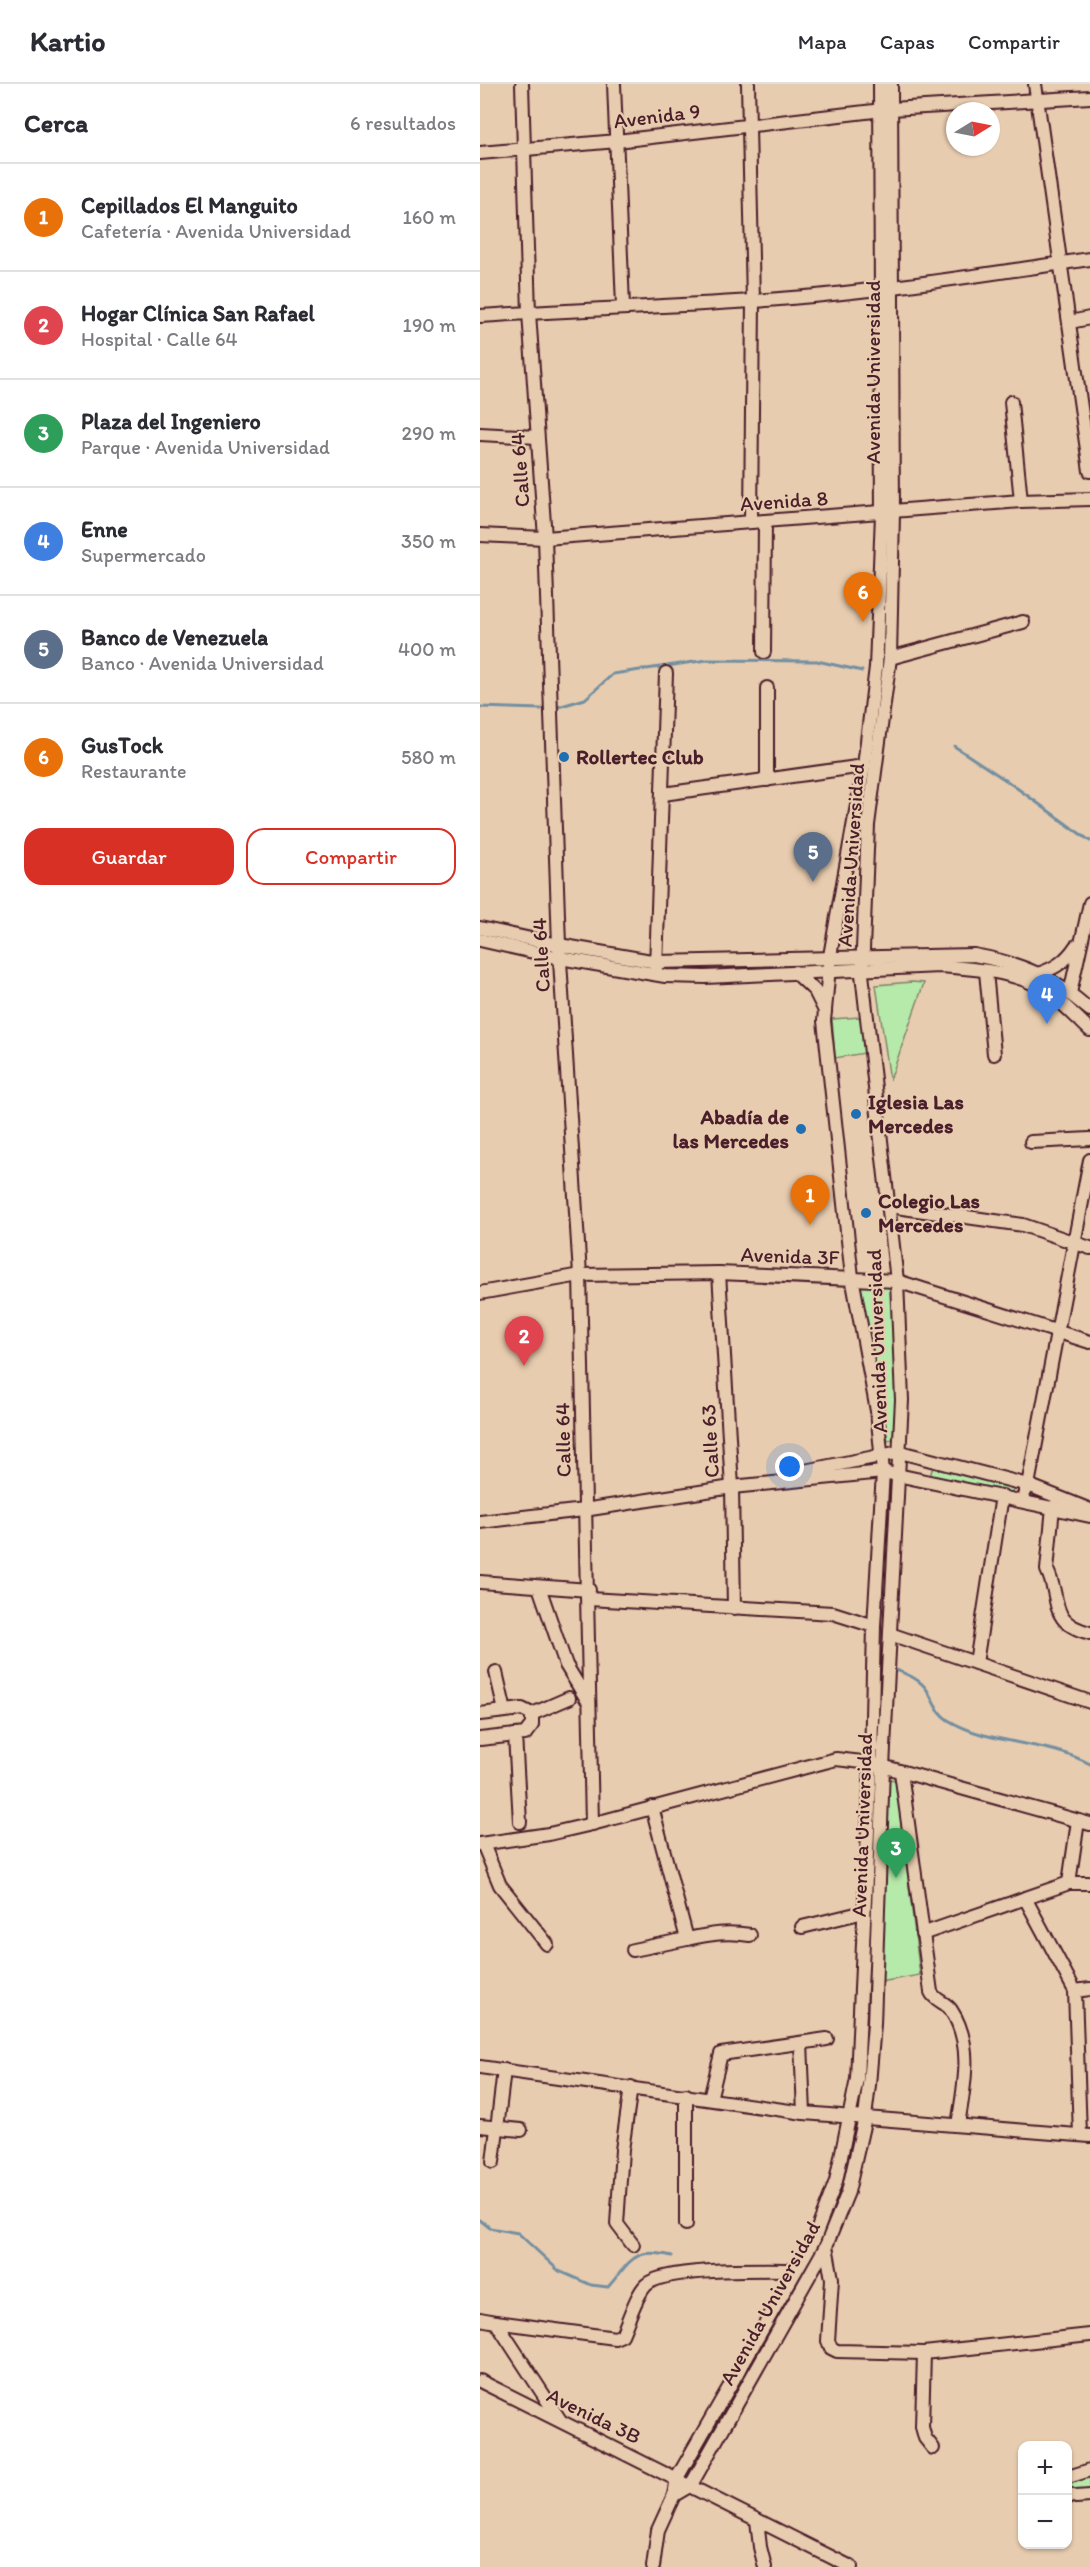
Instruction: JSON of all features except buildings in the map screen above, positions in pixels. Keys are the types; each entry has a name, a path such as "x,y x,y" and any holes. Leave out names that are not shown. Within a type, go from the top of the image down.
{"street":[{"name":"Calle 64","path":"522,84 529,313 544,538 559,951 580,1275 584,1510 589,1595 592,1824"},
{"path":"614,84 623,306"},
{"path":"748,84 753,301 751,522"},
{"name":"Avenida Universidad","path":"677,2478 814,2239 836,2181 857,2079 864,1912 890,1634 902,1400 897,1281 862,970 868,825 890,658 885,110 880,84"},
{"name":"Avenida Universidad","path":"885,110 891,84"},
{"path":"1035,84 1070,322 1084,385 1090,471"},
{"name":"Avenida 9","path":"480,153 617,141 885,110 1090,97"},
{"path":"480,316 623,306 753,301 886,287 1090,259"},
{"path":"1070,322 1090,318"},
{"path":"1011,402 1021,501"},
{"path":"480,434 537,437"},
{"name":"Avenida 8","path":"480,535 544,538 1021,501 1090,499"},
{"name":"Avenida Universidad","path":"691,2485 826,2246 848,2192 865,2117 874,2025 877,1765 874,1626 883,1472 877,1411 852,1277 824,1021 830,957 864,766 876,668 888,513"},
{"path":"764,652 765,521"},
{"path":"890,658 1023,622"},
{"path":"656,975 666,673"},
{"path":"767,688 767,780"},
{"path":"663,794 864,766"},
{"path":"1070,993 1080,939 1090,903"},
{"path":"480,928 559,951 656,975 705,977 939,966 986,972 1031,982 1051,994 1090,1030"},
{"path":"1038,974 1068,959 1080,939"},
{"path":"480,940 657,962 974,955 1010,961 1038,974 1070,993 1090,1010"},
{"path":"795,972 812,987 825,1012"},
{"path":"986,972 994,1054"},
{"path":"1031,1142 1090,1139"},
{"path":"1021,1500 1028,1485 1090,1160"},
{"path":"889,1206 1023,1225 1090,1248"},
{"name":"Avenida 3F","path":"480,1293 580,1275 720,1273 852,1277 897,1281 1090,1342"},
{"name":"Calle 63","path":"720,1273 732,1487 735,1608"},
{"path":"732,1487 881,1454 900,1452 1028,1485 1090,1510"},
{"path":"480,1522 584,1510 732,1487 883,1472 1090,1516"},
{"path":"976,1664 1002,1496"},
{"path":"1053,1507 1047,1570 1055,1603 1065,1622 1075,1629 1090,1633"},
{"path":"480,1582 539,1587 589,1595 833,1614 874,1626"},
{"path":"539,1587 566,1665 590,1705"},
{"path":"890,1634 1090,1702"},
{"path":"496,1672 506,1711"},
{"path":"480,1714 522,1709 532,1714 569,1698"},
{"path":"480,1739 515,1735 530,1730 532,1714"},
{"path":"515,1735 520,1822"},
{"path":"547,1944 500,1885 482,1844 549,1834 592,1824 836,1759 877,1765 1084,1823 1069,1883"},
{"path":"901,1772 931,1992 953,2013 965,2049 967,2064 958,2125"},
{"path":"652,1807 687,1939"},
{"path":"922,1934 1069,1883 1090,1883"},
{"path":"480,2067 804,2113 1085,2135 1075,1991 1025,1898"},
{"path":"802,1927 864,1912"},
{"path":"633,1950 712,1933 732,1932 750,1935"},
{"path":"1075,1991 1090,1989"},
{"path":"710,2099 721,2054 827,2039"},
{"path":"801,2043 804,2113"},
{"path":"493,2162 504,2070"},
{"path":"631,2087 622,2150 617,2224 633,2245"},
{"path":"686,2095 686,2224"},
{"path":"480,2126 521,2130"},
{"path":"826,2246 832,2279 827,2333 831,2348 848,2353 924,2353 1090,2335"},
{"path":"480,2319 615,2338 622,2335 644,2287 654,2278 746,2270 796,2270"},
{"path":"496,2322 561,2421"},
{"path":"924,2353 922,2427 925,2438 933,2448"},
{"name":"Avenida 3B","path":"480,2381 851,2567"},
{"path":"1072,2475 1090,2470"},
{"path":"653,2567 657,2530 674,2496 677,2478"},
{"path":"674,2496 691,2485"},
{"path":"1071,2495 1090,2496"},
{"path":"758,2520 760,2547 765,2567"}],"green space":[{"path":"924,983 890,1080 876,985"},
{"path":"860,1017 865,1053 835,1058 832,1019"},
{"path":"852,1277 897,1281 897,1437 888,1441"},
{"path":"934,1464 1013,1486 1012,1494 930,1476"},
{"path":"888,1779 896,1780 920,1975 880,1982"},
{"path":"1090,2476 1090,2490 1073,2491 1072,2481"}],"waterway":[{"path":"555,708 585,699 613,674 707,660 817,661 862,671"},
{"path":"480,707 541,709"},
{"path":"954,746 1090,841"},
{"path":"896,1670 921,1683 941,1714 948,1720 982,1734 1055,1751 1090,1764"},
{"path":"480,2220 490,2228 518,2233 559,2271 591,2285 608,2287 634,2258 641,2255 649,2253 672,2256"}],"place":[{"name":"GusTock","path":"863,622"},
{"name":"Rollertec Club","path":"564,757"},
{"name":"Banco de Venezuela","path":"813,882"},
{"name":"Enne","path":"1047,1024"},
{"name":"Iglesia Las Mercedes","path":"856,1114"},
{"name":"Abadía de las Mercedes","path":"801,1129"},
{"name":"Colegio Las Mercedes","path":"866,1213"},
{"name":"Cepillados El Manguito","path":"810,1225"},
{"name":"Hogar Clínica San Rafael","path":"524,1366"},
{"name":"Plaza del Ingeniero","path":"896,1878"}]}
